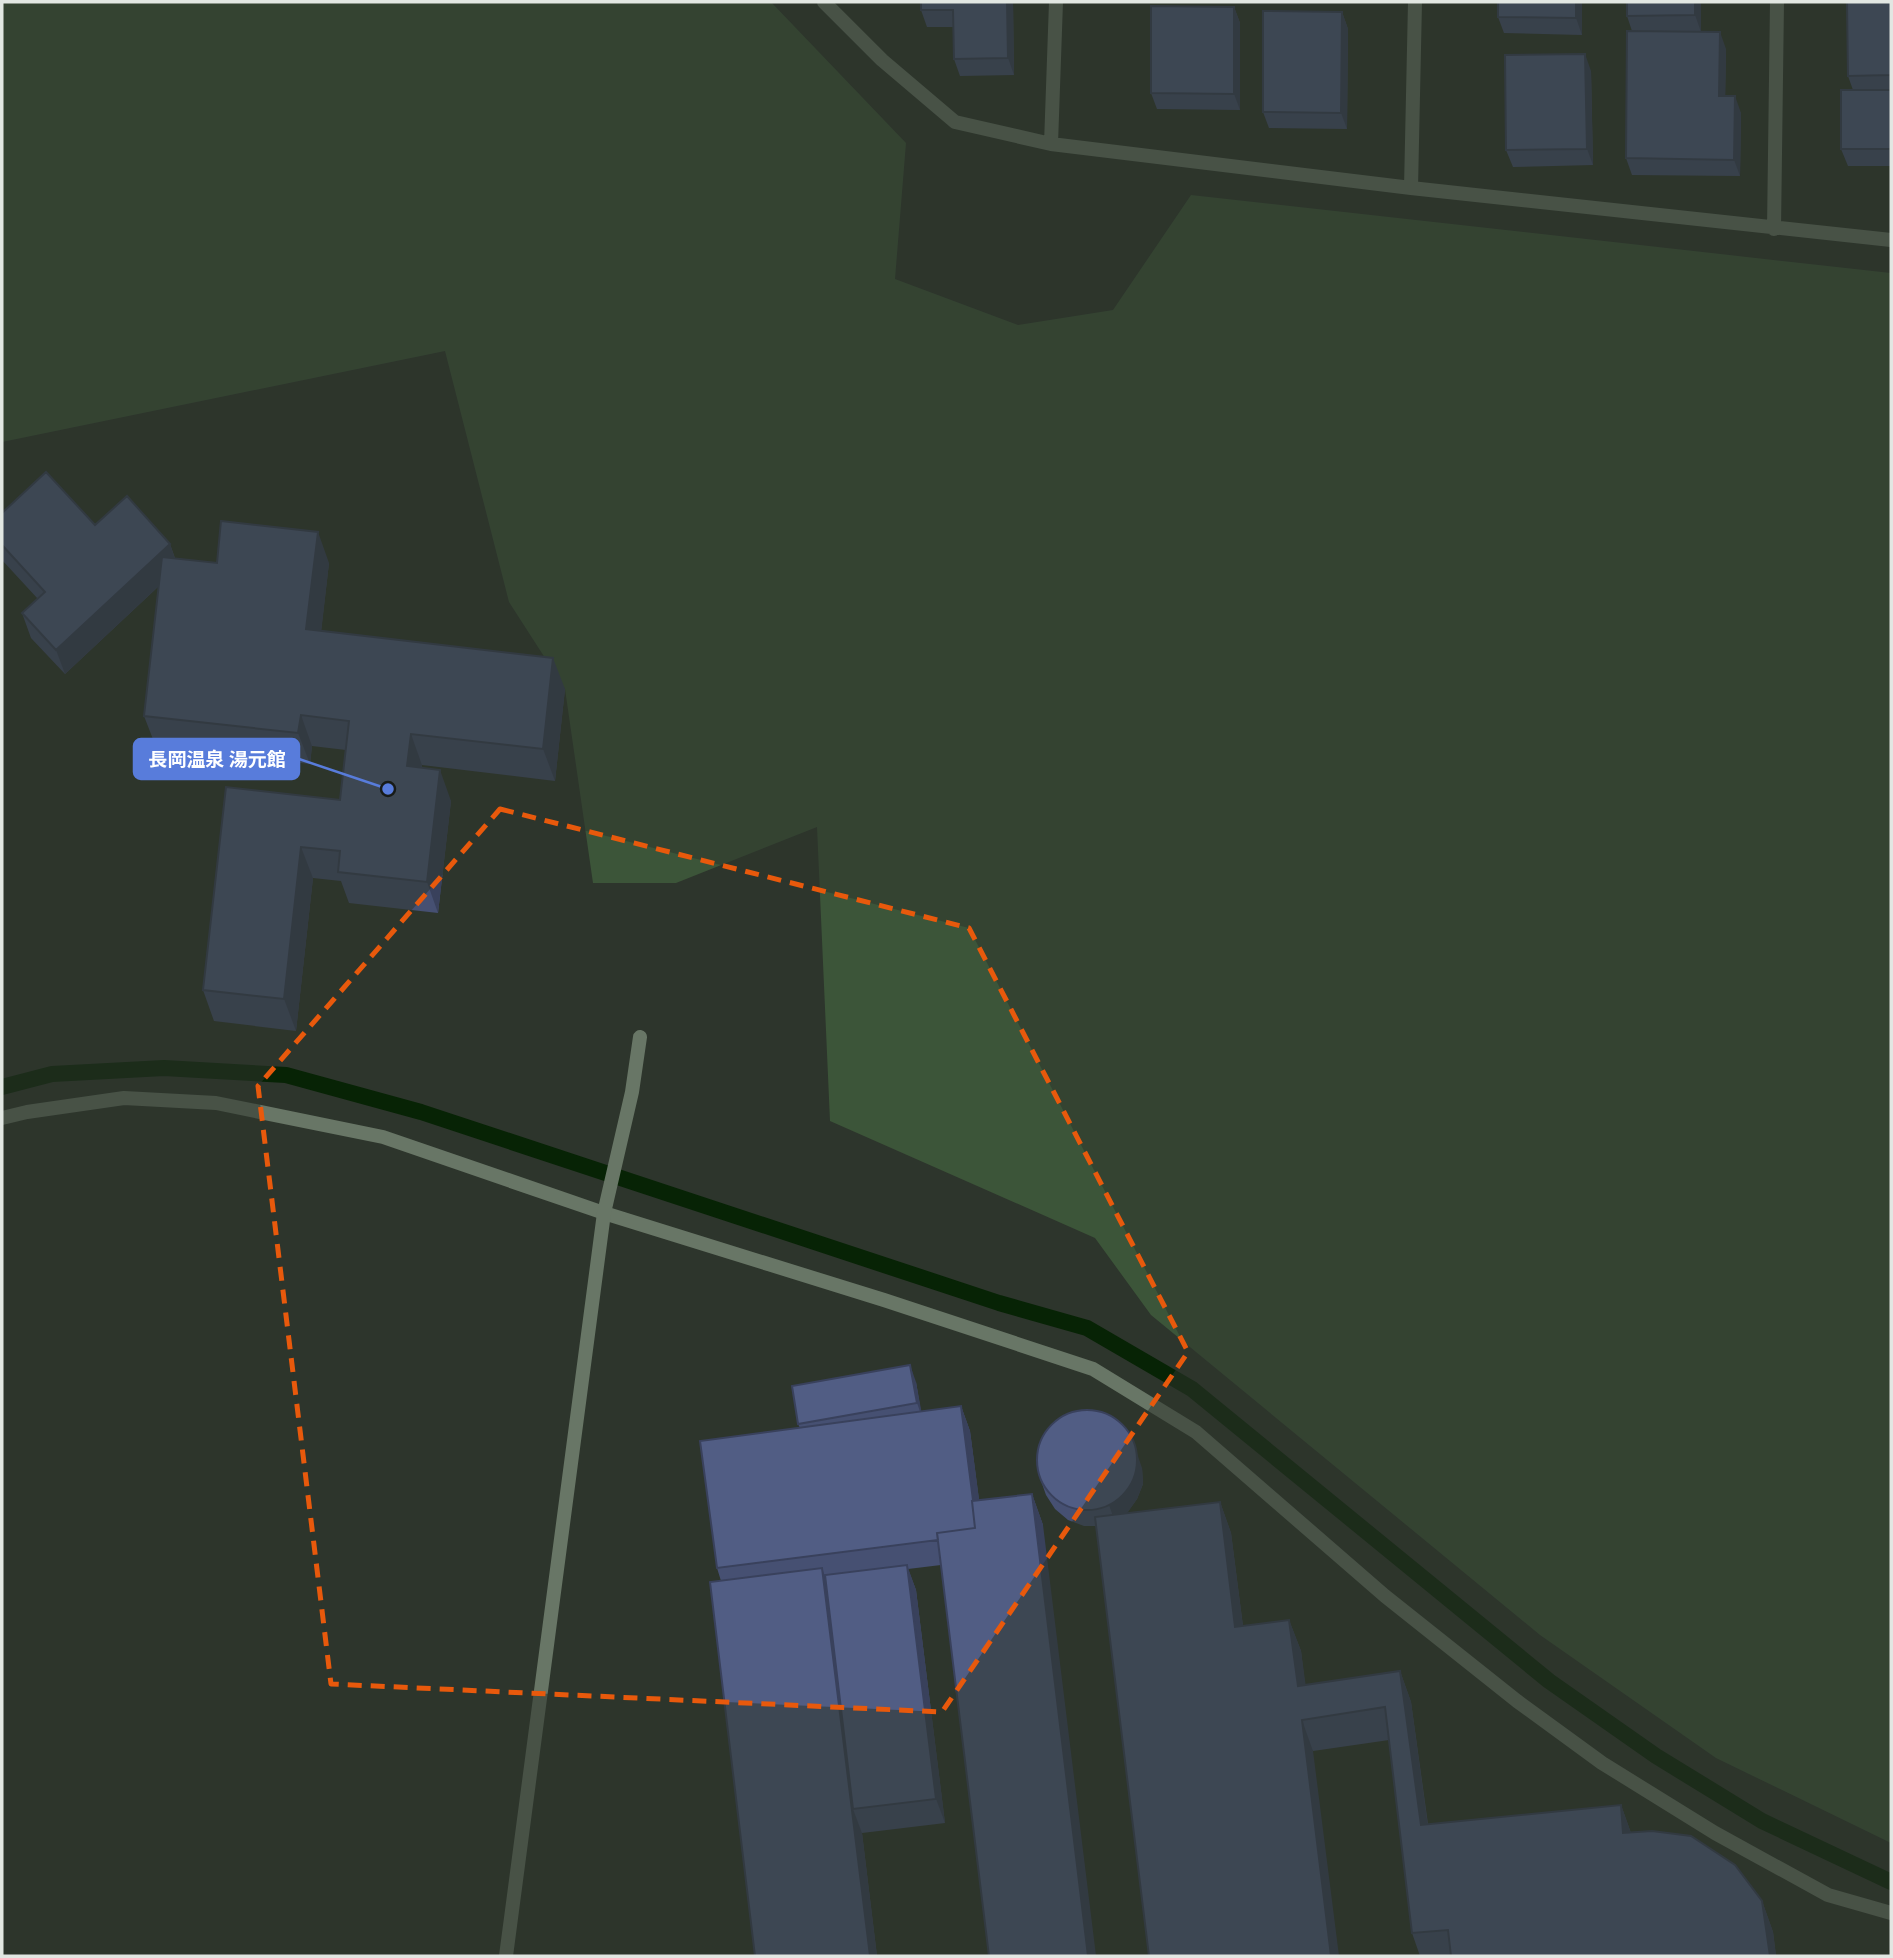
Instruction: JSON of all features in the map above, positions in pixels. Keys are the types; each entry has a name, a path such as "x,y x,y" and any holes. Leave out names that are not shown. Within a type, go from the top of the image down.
{"street":[{"path":"824,2 882,60 955,122 1051,144 1410,188 1891,240"},
{"path":"1051,144 1056,2"},
{"path":"1410,188 1415,2"},
{"path":"1774,229 1777,2"},
{"path":"506,1956 604,1213 632,1092 640,1037"},
{"path":"2,1118 124,1098 216,1103 383,1137 604,1213 884,1300 1093,1369 1196,1432 1385,1595 1517,1701 1602,1763 1715,1833 1828,1895 1891,1913"}],"highlighted area":[{"path":"500,809 969,928 1188,1352 942,1712 331,1684 258,1086"}],"green space":[{"path":"2,2 771,2 906,143 895,279 1018,325 1113,310 1191,195 1891,273 1891,1843 1716,1758 1540,1635 1151,1315 1095,1238 830,1121 817,827 676,883 593,883 565,689 509,602 445,351 2,442"}],"building":[{"path":"921,2 1007,2 1008,58 954,59 953,10 921,10"},
{"path":"1498,2 1576,2 1576,18 1498,17"},
{"path":"1627,2 1695,2 1695,15 1627,16"},
{"path":"1847,2 1891,2 1891,75 1848,76"},
{"path":"1151,6 1234,7 1234,94 1151,93"},
{"path":"1263,11 1342,12 1341,113 1263,112"},
{"path":"1627,31 1720,32 1719,96 1735,96 1734,160 1626,158"},
{"path":"1585,54 1587,149 1506,150 1505,55"},
{"path":"1841,90 1891,90 1891,149 1841,149"},
{"path":"46,472 95,525 127,496 170,544 56,650 22,613 45,592 2,545 2,513"},
{"path":"221,521 318,532 306,629 553,658 543,749 411,734 407,766 440,770 427,882 338,872 340,851 301,847 284,999 203,990 226,787 340,800 349,721 301,715 298,733 144,716 162,557 217,563"},
{"path":"910,1365 917,1403 798,1424 792,1386"},
{"path":"961,1406 975,1528 937,1533 938,1540 717,1568 700,1441"},
{"path":"1087,1410 1106,1414 1122,1425 1133,1441 1137,1460 1133,1479 1122,1495 1106,1506 1087,1510 1068,1506 1052,1495 1041,1479 1037,1460 1041,1441 1052,1425 1068,1414"},
{"path":"1032,1494 1088,1956 989,1956 937,1533 975,1528 972,1501"},
{"path":"1220,1502 1235,1627 1289,1620 1298,1686 1400,1671 1421,1825 1621,1805 1623,1833 1652,1831 1691,1836 1735,1865 1762,1901 1770,1956 1451,1956 1448,1930 1412,1933 1385,1707 1302,1720 1331,1956 1149,1956 1095,1517"},
{"path":"907,1565 936,1799 853,1809 825,1575"},
{"path":"822,1568 870,1956 755,1956 710,1582"}],"waterway":[{"path":"2,1087 52,1074 164,1068 286,1075 421,1112 999,1303 1087,1328 1192,1389 1549,1681 1656,1756 1762,1821 1891,1882"}],"place":[{"name":"長岡温泉 湯元館","path":"388,789"}]}
